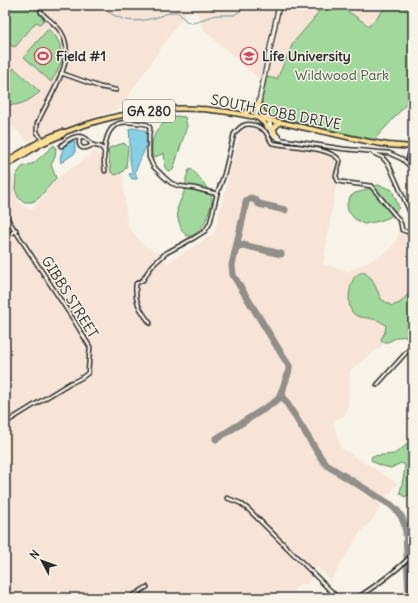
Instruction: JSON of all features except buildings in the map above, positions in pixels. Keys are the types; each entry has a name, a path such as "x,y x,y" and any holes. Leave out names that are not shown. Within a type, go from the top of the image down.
{"main road":[{"path":"242,114 259,103 262,112 269,120"},
{"name":"SOUTH COBB DRIVE","path":"5,162 36,144 91,123 117,116 153,111 198,108 256,116 370,142 413,149"},
{"path":"256,116 268,128"},
{"path":"275,134 274,128 280,122"},
{"name":"SOUTH COBB DRIVE","path":"5,166 42,142"},
{"path":"412,168 409,158 413,149"}],"street":[{"path":"36,144 38,138 38,122 58,82 67,54 65,41 60,31 42,12 41,5"},
{"path":"256,116 279,5"},
{"path":"61,74 116,90"},
{"path":"269,120 268,128 273,136 278,139 341,149 383,152 392,154 402,159 412,168"},
{"path":"269,120 275,134 283,140"},
{"path":"105,171 104,163 106,140 107,136 116,125 125,122 148,125 150,128 149,157 164,178 179,186 217,194"},
{"path":"150,323 139,307 136,297 136,284 143,280 154,264 166,253 205,231 210,223 234,134 238,128 247,124 251,124 264,130 272,143 315,149 331,153 338,157 340,161 336,176 338,181 371,186 399,220 402,230 408,232 413,238"},
{"path":"38,135 42,142"},
{"path":"61,146 73,136 86,138 92,145 101,147 105,152"},
{"path":"80,137 80,147 87,148 92,145"},
{"path":"370,152 382,157 389,165 413,218"},
{"name":"GIBBS STREET","path":"5,215 90,347 88,373 86,375 70,383 5,423"},
{"path":"5,238 16,230"},
{"path":"378,384 413,345"},
{"path":"227,498 240,503 248,509 338,598"},
{"path":"356,598 382,581 413,554"},
{"path":"129,598 147,587"}],"shaded area":[{"path":"5,5 191,5 119,109 27,141 5,118"},
{"name":"Life University","path":"193,5 275,5 260,80 204,30"},
{"name":"Life University","path":"281,5 322,5 312,21 293,43 277,78 266,77"},
{"name":"Life University","path":"339,5 388,5 370,26"},
{"path":"241,128 266,131 277,141 323,149 341,156 323,264 349,271 380,256 391,248 397,239 399,229 407,235 413,243 413,322 350,370 348,409 345,415 333,421 341,448 397,483 373,519 359,534 330,582 324,573 317,567 312,572 313,573 310,576 312,577 308,584 297,584 298,585 290,598 5,598 5,171 9,169 14,177 14,192 23,207 33,209 56,179 96,151 123,176 127,225 144,246 161,254 167,263 214,234"}],"green space":[{"path":"5,5 38,5 39,13 44,20 40,24 36,22 16,46 13,47 5,40"},
{"name":"Wildwood Park","path":"323,5 339,5 369,26 388,5 410,5 413,7 413,97 374,140 269,116 263,108 262,93 266,77 277,79 293,43 312,21"},
{"name":"Field #1","path":"48,29 56,37 60,45 62,60 51,82 24,57"},
{"path":"14,68 40,92 24,102 10,105 5,104 5,78"},
{"path":"176,116 185,117 187,126 173,170 168,171 165,168 164,153 153,158 152,144 153,138 159,127"},
{"path":"124,143 128,147 126,168 121,173 115,175 111,172 108,151 109,148"},
{"path":"54,145 56,148 55,157 51,165 56,178 38,199 32,202 23,202 18,197 15,189 16,175 22,167 34,163"},
{"path":"191,169 206,187 212,200 207,217 200,230 192,236 187,236 182,231 178,219 177,209 184,192 186,178 189,170"},
{"path":"378,185 392,190 399,208 390,217 380,221 364,224 355,219 348,211 347,204 350,197 355,193"},
{"path":"364,272 372,279 381,299 392,306 400,303 411,291 413,291 413,336 398,337 388,342 382,342 381,339 385,332 386,325 376,320 358,316 351,311 349,297 352,282 355,277"},
{"path":"413,437 413,491 405,497 400,493 405,465 401,463 391,468 379,465 371,460 372,456 394,454 404,447"}],"water":[{"path":"129,129 145,130 147,135 145,149 135,172 137,179 132,179 129,174 132,173"},
{"path":"73,141 75,142 75,153 61,163 60,158 64,146"}],"waterway":[{"path":"95,5 123,19 136,21 144,20 178,12 186,21 192,23 217,15 234,15 247,5"}],"taxiway":[{"path":"285,210 259,204 251,198 246,201 232,265 233,275 289,366 282,393 283,397 323,461 328,466 391,505 402,517 406,532 409,598"},
{"path":"236,249 238,246 243,245 281,254"},
{"path":"216,439 275,402 279,398 282,390"}],"place":[{"name":"Field #1","path":"43,56"},
{"name":"Life University","path":"249,56"}]}
